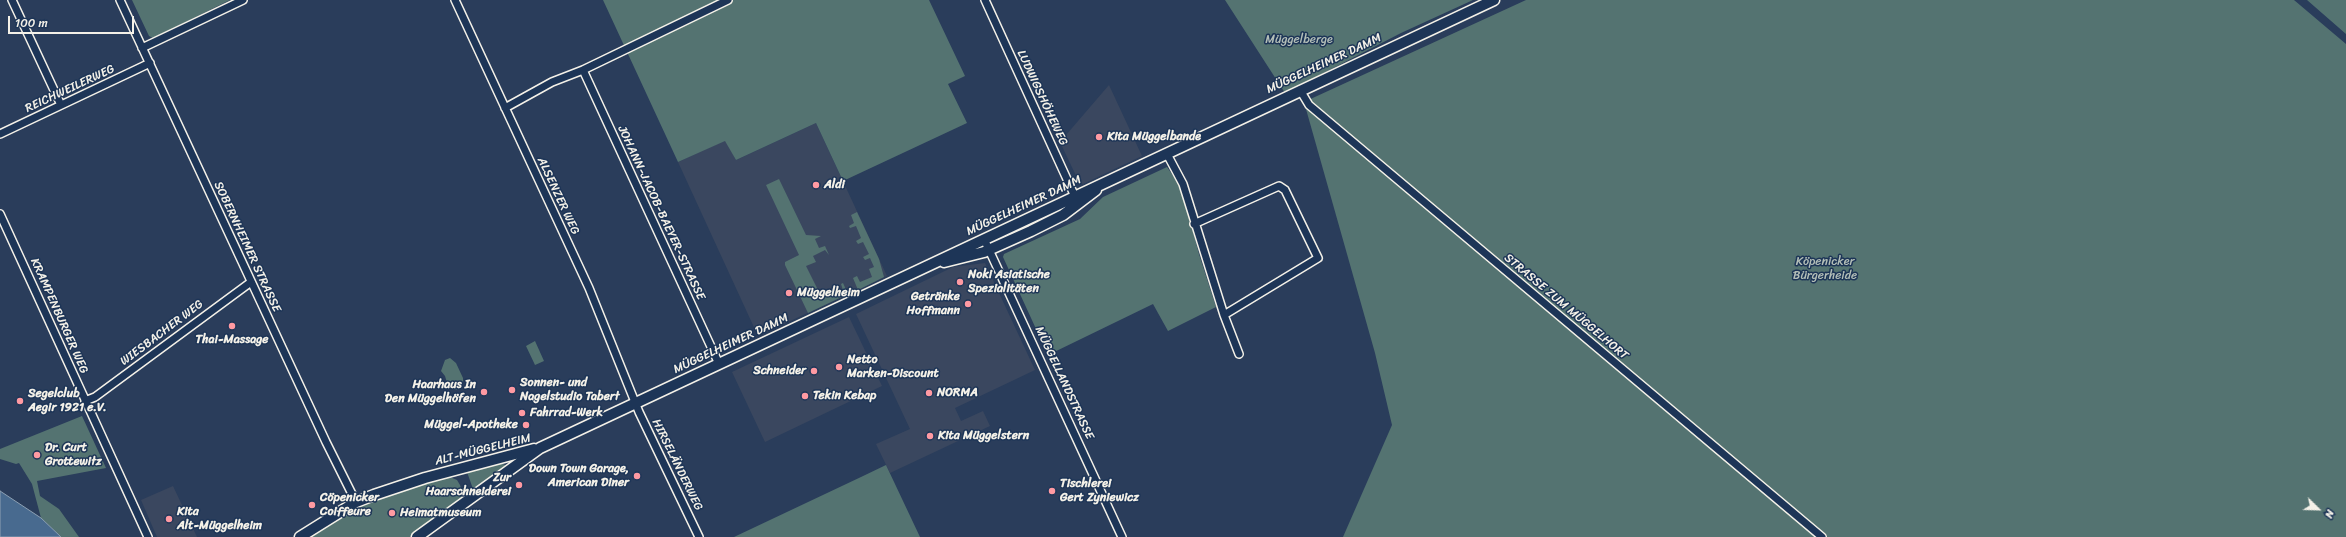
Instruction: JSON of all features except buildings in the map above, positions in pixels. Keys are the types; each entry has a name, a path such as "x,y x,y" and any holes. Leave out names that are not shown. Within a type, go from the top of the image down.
{"main road":[{"name":"MÜGGELHEIMER DAMM","path":"540,448 934,264 984,239 1077,200 1104,183 1494,0"},
{"name":"MÜGGELHEIMER DAMM","path":"934,264 964,258 989,250 1063,215 1077,200"},
{"name":"ALT-MÜGGELHEIM","path":"300,537 356,502 418,480 540,448"},
{"name":"ALT-MÜGGELHEIM","path":"417,537 540,448"}],"street":[{"path":"12,0 61,105"},
{"name":"SOBERNHEIMER STRASSE","path":"120,0 346,485 356,502"},
{"path":"142,48 243,0"},
{"name":"ALSENZER WEG","path":"454,0 589,288 636,403"},
{"path":"505,108 552,82 583,70 728,0"},
{"name":"LUDWIGSHÖHEWEG","path":"985,0 1077,200"},
{"name":"REICHWEILERWEG","path":"0,134 150,63"},
{"name":"JOHANN-JACOB-BAEYER-STRASSE","path":"583,70 719,364"},
{"name":"STRASSE ZUM MÜGGELHORT","path":"1300,90 1309,105 1822,537"},
{"path":"1167,154 1183,184 1194,224 1224,315 1239,354"},
{"path":"1194,224 1279,186 1285,190 1318,258 1224,315"},
{"name":"KRAMPENBURGER WEG","path":"0,214 148,537"},
{"name":"MÜGGELLANDSTRASSE","path":"984,239 1122,537"},
{"name":"WIESBACHER WEG","path":"85,401 95,397 252,282"},
{"name":"HIRSELÄNDERWEG","path":"636,403 699,537"}],"shaded area":[{"name":"Kita Müggelbande","path":"1109,85 1142,156 1083,184 1079,182 1060,142"},
{"path":"816,123 887,276 758,336 678,162 726,140 736,160"},
{"path":"985,263 1035,370 955,408 961,421 983,411 990,426 890,473 876,444 910,429 856,314 953,267"},
{"path":"849,317 882,386 765,442 732,372"},
{"name":"Kita Alt-Müggelheim","path":"173,486 197,537 157,537 141,500"},
{"path":"0,491 41,518 61,537 0,537"}],"green space":[{"path":"132,0 230,0 153,38 149,36"},
{"path":"603,0 929,0 965,76 948,84 967,123 843,181 816,123 736,160 725,141 678,162"},
{"name":"Müggelberge","path":"1225,0 1473,0 1401,33 1285,93"},
{"name":"Köpenicker Bürgerheide","path":"1526,0 2294,0 2346,44 2346,537 1343,537 1392,425 1375,353 1304,102"},
{"path":"2307,0 2346,0 2346,34"},
{"path":"1167,167 1181,187 1199,254 1216,307 1168,331 1153,304 1048,355 1003,257 1004,254 1080,219 1103,197"},
{"path":"779,179 806,235 821,236 815,239 819,248 825,246 829,255 825,250 813,256 816,262 806,266 819,292 828,290 831,295 843,290 841,284 843,283 848,294 808,313 785,265 785,262 799,255 766,185"},
{"path":"857,212 879,259 884,277 858,290 853,278 857,276 860,282 872,277 869,269 874,267 870,258 865,260 863,257 869,254 863,242 858,244 856,241 861,238 856,226 850,228 849,226 854,223 851,215"},
{"path":"535,341 544,361 535,365 526,346"},
{"path":"450,358 456,363 463,378 463,384 456,390 448,386 445,376 441,371 445,360"},
{"path":"82,416 106,468 37,481 40,496 59,509 79,537 61,537 41,518 32,484 19,463 16,464 0,459 0,449"},
{"path":"501,463 505,465 505,469 476,490 473,489 467,472"},
{"path":"886,465 920,537 734,537 861,477"},
{"path":"450,477 457,480 460,485 463,494 460,502 410,537 306,537 342,514 387,493"}],"place":[{"name":"Kita Müggelbande","path":"1099,137"},
{"name":"Aldi","path":"816,185"},
{"name":"Noki Asiatische Spezialitäten","path":"960,282"},
{"name":"Müggelheim","path":"789,293"},
{"name":"Getränke Hoffmann","path":"968,304"},
{"name":"Thai-Massage","path":"232,326"},
{"name":"Netto Marken-Discount","path":"839,367"},
{"name":"Schneider","path":"814,371"},
{"name":"Sonnen- und Nagelstudio Tabert","path":"512,390"},
{"name":"Haarhaus In Den Müggelhöfen","path":"484,392"},
{"name":"NORMA","path":"929,393"},
{"name":"Tekin Kebap","path":"805,396"},
{"name":"Segelclub Aegir 1921 e.V.","path":"20,401"},
{"name":"Fahrrad-Werk","path":"522,413"},
{"name":"Müggel-Apotheke","path":"526,425"},
{"name":"Kita Müggelstern","path":"930,436"},
{"name":"Dr. Curt Grottewitz","path":"37,455"},
{"name":"Down Town Garage, American Diner","path":"637,476"},
{"name":"Zur Haarschneiderei","path":"519,485"},
{"name":"Tischlerei Gert Zyniewicz","path":"1052,491"},
{"name":"Cöpenicker Coiffeure","path":"312,505"},
{"name":"Heimatmuseum","path":"392,513"},
{"name":"Kita Alt-Müggelheim","path":"169,519"}]}
